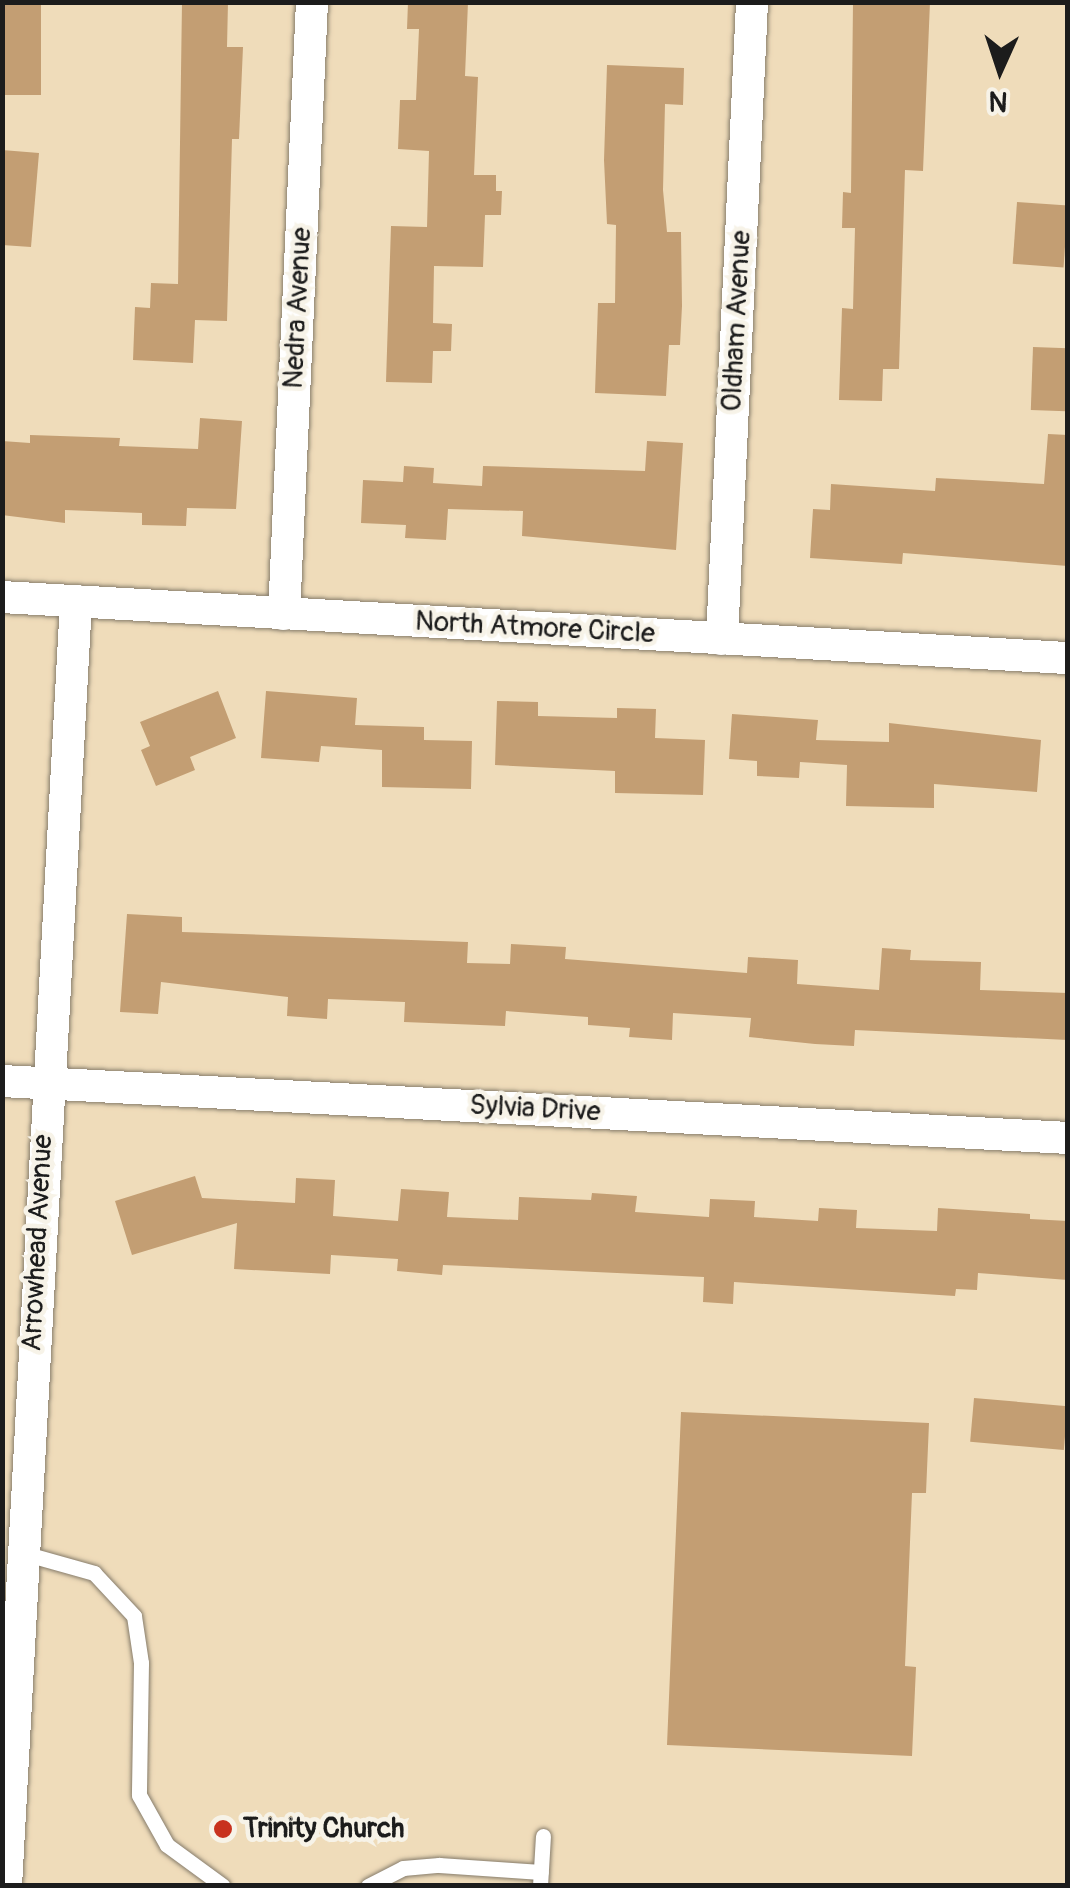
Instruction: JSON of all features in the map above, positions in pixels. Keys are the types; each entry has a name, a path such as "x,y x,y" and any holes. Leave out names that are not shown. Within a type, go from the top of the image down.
{"street":[{"name":"Nedra Avenue","path":"284,614 312,2"},
{"name":"Oldham Avenue","path":"722,639 752,2"},
{"name":"North Atmore Circle","path":"2,597 1068,658"},
{"name":"Arrowhead Avenue","path":"6,1886 14,1543 76,601"},
{"name":"Sylvia Drive","path":"2,1081 1068,1138"}],"lane":[{"path":"14,1543 94,1573 134,1616 139,1795 167,1846 223,1886"},
{"path":"368,1886 404,1868 540,1879 543,1836"}],"building":[{"path":"2,2 41,2 41,95 2,95"},
{"path":"182,2 228,2 227,47 243,47 239,139 232,139 227,321 195,320 193,363 133,360 135,307 150,308 151,283 178,284"},
{"path":"408,2 468,2 465,76 478,77 474,175 496,175 496,191 502,191 501,215 485,215 483,267 434,266 433,323 452,324 451,351 433,351 432,383 386,382 391,226 427,227 429,151 398,149 400,100 416,100 419,29 407,29"},
{"path":"853,2 930,2 923,171 905,170 899,369 883,369 882,401 839,400 842,308 853,309 855,228 842,228 843,192 851,193"},
{"path":"607,65 684,68 683,105 665,104 663,190 667,232 681,232 682,306 680,345 669,345 666,396 595,393 598,303 615,303 616,225 607,224 604,160"},
{"path":"2,150 39,153 31,247 2,245"},
{"path":"1017,202 1068,206 1064,267 1013,264"},
{"path":"1033,347 1068,348 1066,411 1031,410"},
{"path":"200,418 242,421 236,509 187,508 186,526 142,525 142,513 65,510 65,523 2,515 2,441 30,443 30,435 120,438 119,446 198,449"},
{"path":"1048,434 1068,435 1068,566 903,553 902,564 810,558 813,509 830,510 831,484 935,491 936,478 1044,484"},
{"path":"647,441 683,443 676,550 522,536 523,511 448,509 446,540 405,538 406,525 361,523 363,480 403,482 404,466 434,468 433,483 482,486 483,466 645,471"},
{"path":"218,691 236,738 190,757 195,770 156,786 141,750 150,746 140,722"},
{"path":"266,691 357,698 355,725 424,727 424,740 472,741 471,789 382,787 382,750 321,746 319,762 261,758"},
{"path":"497,701 538,702 538,716 617,718 617,708 656,709 655,738 705,740 703,795 615,793 615,771 495,765"},
{"path":"732,714 818,720 816,740 889,742 889,723 1041,740 1037,792 934,784 934,808 846,806 847,765 800,762 799,778 757,776 757,761 729,759"},
{"path":"127,914 182,917 182,932 468,942 467,963 510,964 511,944 566,947 565,959 747,973 748,957 798,960 797,984 879,990 882,948 911,950 910,960 981,962 980,990 1068,993 1068,1040 855,1030 854,1046 815,1044 749,1037 751,1018 673,1013 672,1040 629,1037 630,1028 588,1025 588,1017 506,1011 505,1026 404,1022 405,1002 328,999 327,1019 287,1016 288,997 161,982 158,1014 120,1012"},
{"path":"195,1176 202,1198 295,1203 296,1178 335,1180 333,1216 398,1221 401,1189 449,1192 447,1217 518,1220 519,1197 591,1200 592,1193 637,1196 635,1212 709,1217 710,1199 755,1201 754,1217 818,1221 819,1208 857,1210 856,1228 937,1231 938,1208 1030,1214 1030,1219 1068,1221 1068,1280 978,1273 977,1290 956,1289 955,1296 734,1282 733,1304 703,1302 704,1277 443,1265 442,1275 397,1271 398,1259 331,1255 330,1274 234,1269 237,1223 132,1255 115,1201"},
{"path":"974,1398 1068,1406 1064,1450 970,1442"},
{"path":"681,1412 929,1423 926,1493 912,1493 905,1666 916,1667 912,1756 667,1745"}],"place":[{"name":"Trinity Church","path":"223,1829"}]}
